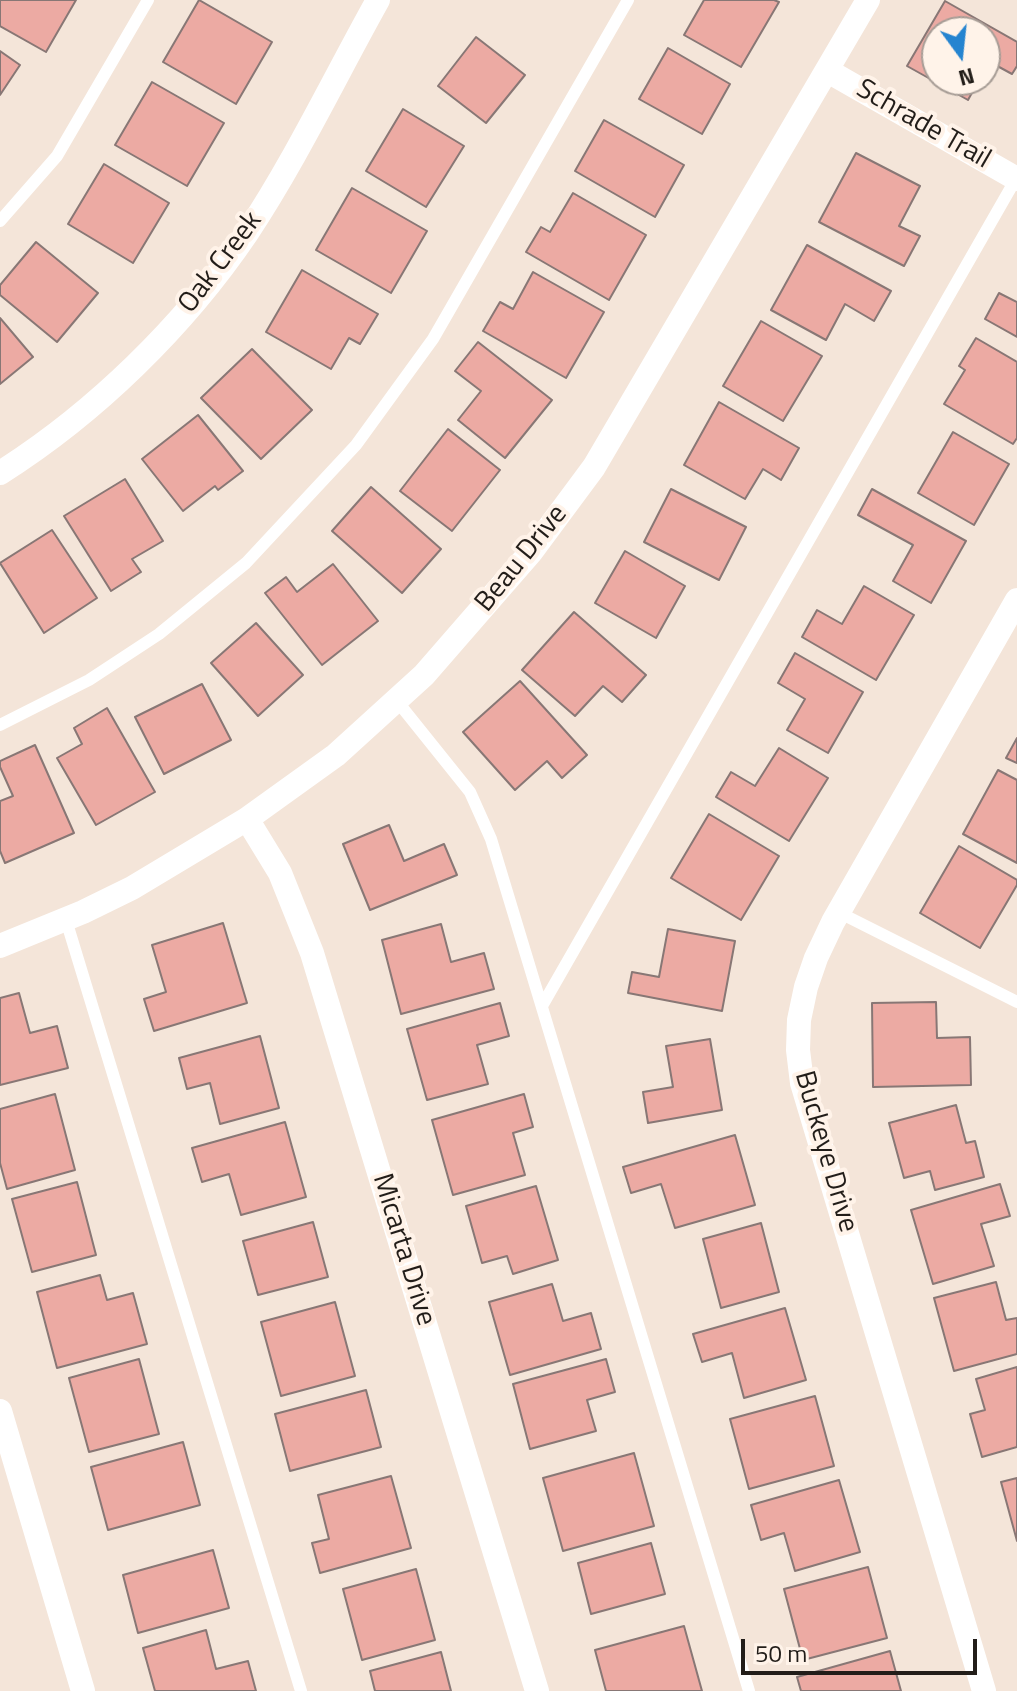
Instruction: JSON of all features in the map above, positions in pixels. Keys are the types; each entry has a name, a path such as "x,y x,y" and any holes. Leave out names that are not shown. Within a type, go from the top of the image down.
{"street":[{"name":"Oak Creek","path":"0,473 47,440 137,365 215,277 272,191 378,0"},
{"name":"Beau Drive","path":"0,946 66,920 132,888 247,819 336,755 397,701 482,610 531,552 594,467 868,0"},
{"name":"Schrade Trail","path":"828,71 1017,178"},
{"name":"Buckeye Drive","path":"984,1691 802,1083 798,1050 801,1009 816,958 838,912 1017,600"},
{"name":"Micarta Drive","path":"247,819 280,873 312,953 537,1691"},
{"path":"0,1411 83,1691"}],"lane":[{"path":"0,221 57,156 148,0"},
{"path":"0,725 89,680 159,634 246,563 356,445 433,339 628,0"},
{"path":"542,1006 1017,178"},
{"path":"397,701 470,792 491,839 749,1691"},
{"path":"838,912 1017,1002"},
{"path":"66,920 301,1691"}],"building":[{"path":"0,0 76,0 46,52 0,26"},
{"path":"199,0 272,42 236,104 163,62"},
{"path":"704,0 779,2 741,67 684,35"},
{"path":"945,1 971,16 936,16"},
{"path":"1001,33 1017,42 1017,66 1012,74 1001,68"},
{"path":"476,37 525,75 486,123 438,86"},
{"path":"921,42 921,74 907,66"},
{"path":"668,48 730,84 702,134 639,99"},
{"path":"0,51 20,65 0,95"},
{"path":"152,82 224,123 187,186 115,145"},
{"path":"403,109 464,146 426,207 366,171"},
{"path":"604,120 684,165 655,217 575,171"},
{"path":"856,153 920,186 899,226 920,236 904,266 819,222"},
{"path":"104,164 169,203 133,263 68,224"},
{"path":"352,188 427,231 391,293 316,250"},
{"path":"573,193 646,235 609,300 526,252 541,227 550,232"},
{"path":"36,242 98,293 57,342 0,295 0,285"},
{"path":"807,245 891,291 874,321 845,304 826,340 771,310"},
{"path":"302,270 378,314 360,344 349,338 331,369 266,332"},
{"path":"533,272 604,312 566,378 483,331 500,302 513,309"},
{"path":"999,293 1017,302 1017,337 985,319"},
{"path":"0,318 33,357 0,384"},
{"path":"761,321 822,356 783,421 723,386"},
{"path":"976,338 1017,362 1017,438 1013,444 944,404 965,370 959,366"},
{"path":"478,342 552,400 505,458 458,420 481,391 455,371"},
{"path":"252,349 312,410 261,459 201,398"},
{"path":"719,402 799,448 781,480 763,469 745,499 684,465"},
{"path":"198,415 243,471 218,490 215,486 183,511 142,459"},
{"path":"448,429 500,470 452,531 400,491"},
{"path":"953,432 1009,464 974,525 918,493"},
{"path":"125,479 163,541 132,559 141,572 111,591 64,516"},
{"path":"371,487 441,549 402,593 332,531"},
{"path":"671,489 746,527 719,580 644,542"},
{"path":"872,489 966,541 931,603 893,581 913,545 858,515"},
{"path":"52,530 97,598 44,633 0,563"},
{"path":"625,551 685,586 656,638 595,603"},
{"path":"333,564 378,621 322,665 265,593 286,577 297,592"},
{"path":"864,586 914,615 876,680 802,637 817,610 842,624"},
{"path":"574,612 646,675 622,702 603,686 575,716 522,670"},
{"path":"256,623 303,675 258,716 211,663"},
{"path":"795,653 863,692 828,753 787,730 805,699 778,683"},
{"path":"520,681 587,755 562,778 547,761 515,790 463,732"},
{"path":"202,684 231,740 164,774 135,717"},
{"path":"107,708 155,792 96,825 57,758 82,744 74,728"},
{"path":"1017,738 1017,763 1006,758"},
{"path":"35,745 74,833 5,863 0,851 0,801 13,796 0,761"},
{"path":"779,748 828,778 789,841 716,797 731,772 755,786"},
{"path":"998,770 1017,780 1017,863 963,834"},
{"path":"709,814 779,856 741,920 671,878"},
{"path":"389,825 404,861 444,844 457,875 370,910 343,844"},
{"path":"959,846 1017,880 980,948 920,913"},
{"path":"223,923 247,1003 154,1031 144,999 166,992 152,945"},
{"path":"441,924 451,962 484,953 494,989 401,1014 382,940"},
{"path":"668,929 735,941 722,1011 628,993 632,972 659,977"},
{"path":"19,993 30,1033 57,1026 68,1068 0,1085 0,998"},
{"path":"936,1002 937,1038 970,1037 971,1085 873,1087 872,1003"},
{"path":"500,1003 509,1036 477,1045 488,1084 427,1100 407,1029"},
{"path":"260,1036 279,1108 220,1124 210,1083 187,1089 179,1058"},
{"path":"710,1039 722,1110 648,1123 643,1092 673,1087 666,1046"},
{"path":"55,1094 75,1170 7,1189 0,1163 0,1109"},
{"path":"524,1094 533,1127 513,1133 525,1175 453,1195 432,1120"},
{"path":"956,1105 966,1143 975,1141 984,1177 935,1190 930,1171 904,1178 889,1123"},
{"path":"285,1122 306,1197 241,1215 229,1174 202,1182 192,1148"},
{"path":"735,1135 755,1205 675,1228 661,1184 631,1193 623,1167"},
{"path":"77,1182 96,1255 32,1272 12,1199"},
{"path":"1000,1184 1010,1216 981,1224 994,1266 933,1284 911,1210"},
{"path":"536,1186 558,1260 513,1274 507,1256 482,1263 466,1206"},
{"path":"313,1222 328,1277 258,1295 243,1241"},
{"path":"761,1223 779,1292 721,1308 703,1239"},
{"path":"100,1275 107,1300 133,1293 147,1344 57,1368 37,1292"},
{"path":"996,1282 1006,1320 1017,1318 1017,1354 954,1371 934,1298"},
{"path":"552,1284 563,1321 591,1313 601,1349 510,1375 489,1302"},
{"path":"335,1302 355,1376 281,1396 261,1322"},
{"path":"785,1308 806,1380 744,1398 732,1353 702,1362 693,1334"},
{"path":"139,1359 159,1434 89,1452 69,1378"},
{"path":"606,1359 615,1392 587,1400 596,1431 530,1449 513,1384"},
{"path":"1017,1367 1017,1447 982,1457 970,1414 985,1410 976,1379"},
{"path":"366,1390 381,1447 290,1471 275,1414"},
{"path":"815,1396 834,1466 749,1489 730,1419"},
{"path":"183,1442 200,1505 108,1530 91,1467"},
{"path":"634,1453 654,1526 563,1551 543,1478"},
{"path":"391,1476 411,1548 320,1573 312,1543 329,1539 318,1495"},
{"path":"1017,1478 1017,1541 1001,1482"},
{"path":"839,1480 860,1552 795,1571 784,1533 761,1540 751,1505"},
{"path":"651,1543 665,1594 591,1614 578,1563"},
{"path":"213,1550 229,1608 138,1633 123,1575"},
{"path":"868,1567 887,1638 803,1660 784,1589"},
{"path":"416,1569 435,1640 362,1660 343,1589"},
{"path":"684,1626 702,1691 606,1691 595,1650"},
{"path":"206,1630 216,1669 248,1661 256,1691 155,1691 143,1648"},
{"path":"890,1651 901,1691 801,1691 797,1677"},
{"path":"441,1652 451,1691 375,1691 370,1671"}]}
